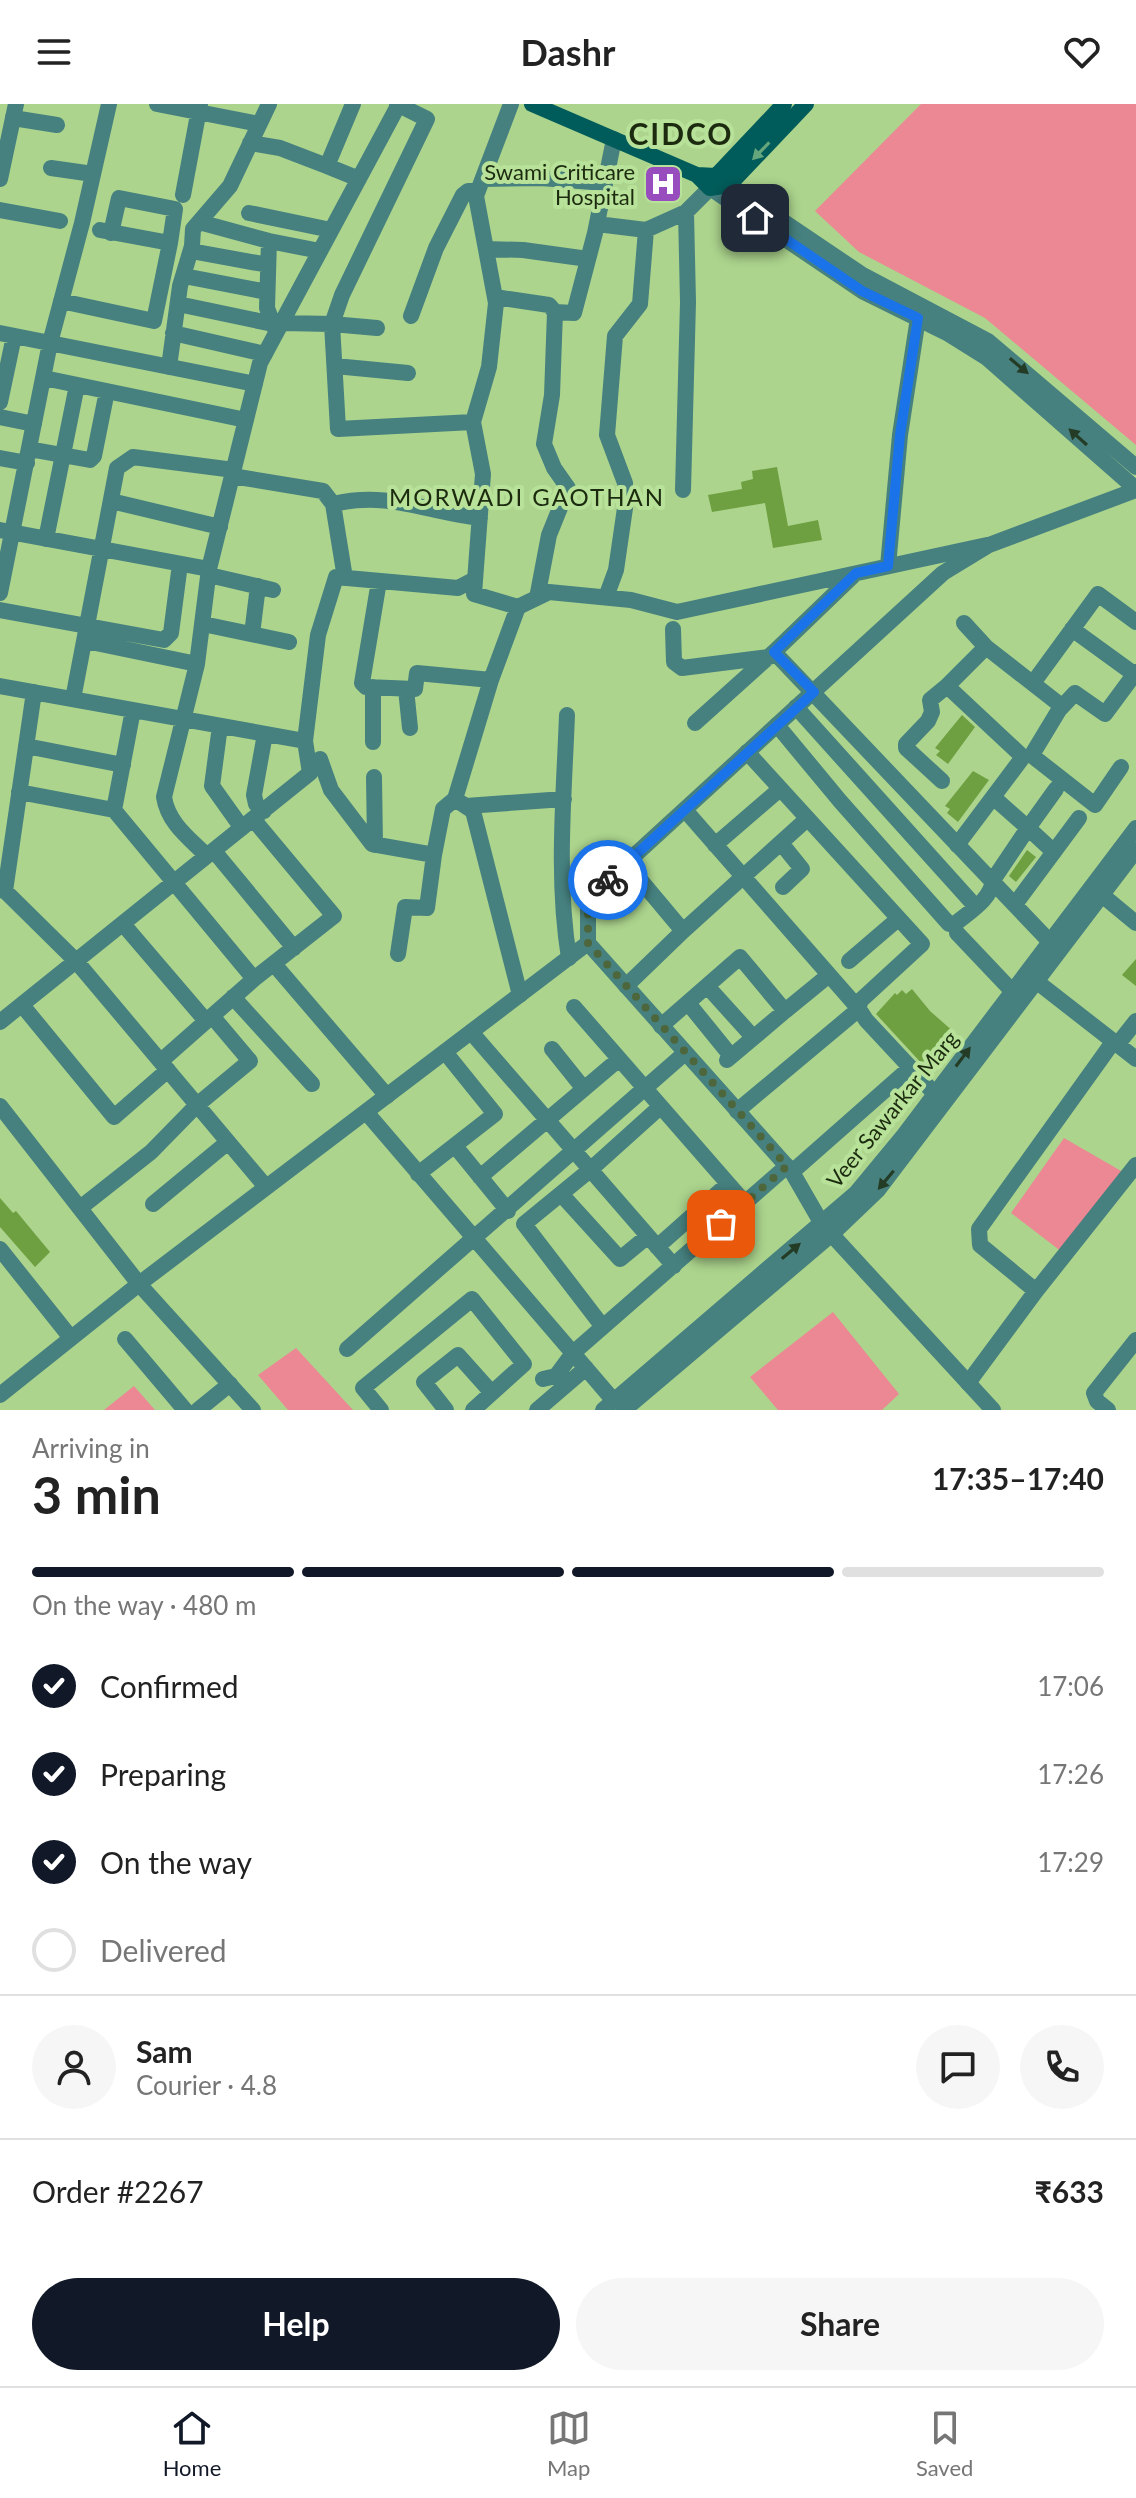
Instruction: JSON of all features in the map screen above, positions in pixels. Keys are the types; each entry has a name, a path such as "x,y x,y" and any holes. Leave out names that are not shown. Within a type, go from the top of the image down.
{"main road":[{"path":"532,104 718,183"},
{"path":"718,183 784,104"},
{"path":"718,183 806,104"}],"street":[{"path":"0,593 6,532 28,456 50,343 109,104"},
{"path":"157,104 199,108 259,124"},
{"path":"169,367 193,229 230,186 269,104"},
{"path":"327,166 353,104"},
{"path":"294,948 211,853 177,826 166,811 164,797 197,664 209,572 265,354 398,104 427,119 342,295 332,324 338,429 473,422"},
{"path":"511,104 476,196 495,297 489,367 473,422 483,474 474,594 518,607 549,592 631,600 677,612 989,545 1136,490 987,358 918,318 862,291 718,183"},
{"path":"183,195 199,108"},
{"path":"0,179 14,111 57,125"},
{"path":"555,312 574,313 597,224 614,139"},
{"path":"250,143 280,148 359,179"},
{"path":"51,168 93,174"},
{"path":"411,316 436,248 463,195 468,191 480,185 555,179 605,183"},
{"path":"597,224 646,230 686,212 718,183"},
{"path":"718,183 861,274 988,341 1136,467"},
{"path":"61,301 154,321 170,243 175,209 119,198 106,232 170,243"},
{"path":"0,210 60,221"},
{"path":"683,490 688,302 686,212"},
{"path":"249,213 331,230"},
{"path":"199,222 320,251"},
{"path":"606,597 616,570 625,508 625,483 607,435 615,336 640,304 646,230"},
{"path":"269,241 267,308 277,327"},
{"path":"486,249 523,250 588,259"},
{"path":"191,251 268,265"},
{"path":"184,276 267,292"},
{"path":"495,297 549,305 555,312 552,395 544,444 554,468 568,488 549,535 537,598"},
{"path":"178,304 277,327 332,324 377,328"},
{"path":"888,566 900,435 918,318"},
{"path":"173,333 265,354"},
{"path":"0,402 7,334 255,384"},
{"path":"335,366 408,373"},
{"path":"44,378 246,420"},
{"path":"46,539 77,385"},
{"path":"0,458 63,456 90,460 94,456 107,391"},
{"path":"0,417 34,424"},
{"path":"73,699 88,634 117,468 133,457 323,491 333,504 345,578"},
{"path":"333,504 381,498 453,515 480,518"},
{"path":"111,501 220,527"},
{"path":"6,532 180,564 265,588 252,634"},
{"path":"989,545 943,573 588,898 588,943 789,1169 827,1229 993,1410"},
{"path":"88,634 167,639 171,633 180,564"},
{"path":"695,723 856,573"},
{"path":"2,1016 22,1005 310,773 305,741 318,635 336,577 458,588 475,579"},
{"path":"379,581 362,683 366,687 415,689 417,673 491,680"},
{"path":"1033,683 1098,594 1136,622"},
{"path":"460,802 491,680 518,607"},
{"path":"0,610 197,664"},
{"path":"964,623 986,647 1059,704 1059,710"},
{"path":"203,624 289,642"},
{"path":"673,629 674,662 677,666 771,655 814,692 1050,942"},
{"path":"1072,629 1135,673 1105,714 1075,693 1059,710 1033,753 1035,758 1095,805 1121,767"},
{"path":"942,781 906,748 906,744 928,721 932,712 930,700 986,647"},
{"path":"0,686 305,741"},
{"path":"947,686 1023,757 957,845"},
{"path":"373,687 373,742"},
{"path":"406,689 410,728"},
{"path":"34,692 2,890 76,961 266,1187"},
{"path":"796,707 976,907"},
{"path":"114,810 133,710"},
{"path":"567,715 562,918 569,958"},
{"path":"777,725 949,924 955,924 976,907 992,889 993,880 1056,789"},
{"path":"22,1005 114,1117 209,1018 334,916 253,819 212,786 220,726"},
{"path":"253,819 265,734"},
{"path":"26,746 123,765"},
{"path":"737,1111 859,1009 860,1001 922,944 747,752"},
{"path":"320,759 331,790 347,815 375,845 434,855"},
{"path":"374,777 375,845"},
{"path":"715,845 780,789"},
{"path":"19,792 114,810 254,979"},
{"path":"993,797 1054,852"},
{"path":"398,954 405,907 427,908 443,809 460,802 564,799"},
{"path":"460,802 473,811 520,995"},
{"path":"685,810 935,1094"},
{"path":"1016,903 1079,818"},
{"path":"626,986 807,819"},
{"name":"Veer Sawarkar Marg","path":"827,1229 879,1167 1013,992 1032,978 1050,942 1136,828"},
{"path":"781,843 802,869 783,887"},
{"name":"Veer Sawarkar Marg","path":"614,1407 887,1180 1032,978 1136,850"},
{"path":"626,863 683,931"},
{"path":"1102,895 1136,923"},
{"path":"849,961 898,919"},
{"path":"80,1208 151,1152 197,1105 250,1061 123,924"},
{"path":"957,933 1013,992"},
{"path":"0,1395 139,1284 588,943"},
{"path":"661,1026 740,957 785,1011"},
{"path":"274,964 387,1096"},
{"path":"688,1003 729,1058 829,975"},
{"path":"1032,978 1136,1059"},
{"path":"707,986 753,1037"},
{"path":"233,997 312,1084"},
{"path":"574,1007 745,1203"},
{"path":"1036,1291 980,1245 979,1229 1115,1043 1136,1021"},
{"path":"471,1032 674,1266"},
{"path":"552,1049 584,1089"},
{"path":"418,1174 495,1114 445,1052"},
{"path":"347,1349 685,1053"},
{"path":"480,1177 618,1060"},
{"path":"543,1379 556,1376 573,1353 745,1203 910,1068"},
{"path":"0,1106 139,1284 253,1410"},
{"path":"603,1327 524,1224 660,1107"},
{"path":"366,1112 586,1368 614,1407"},
{"path":"153,1204 228,1142"},
{"path":"455,1146 508,1211"},
{"path":"968,1383 1136,1165"},
{"path":"561,1194 620,1259 652,1241 728,1184"},
{"path":"0,1249 71,1338"},
{"path":"381,1410 363,1388 472,1299 524,1364 473,1410"},
{"path":"125,1339 185,1410"},
{"path":"1108,1410 1097,1401 1094,1393 1136,1340"},
{"path":"446,1410 424,1382 458,1355 492,1393"},
{"path":"537,1410 586,1368"},
{"path":"198,1410 230,1384"}],"shaded area":[{"path":"921,104 1136,104 1136,445 985,318 859,252 815,211"},
{"path":"1064,1138 1128,1175 1062,1252 1011,1213"},
{"path":"833,1312 899,1394 882,1410 778,1410 750,1377"},
{"path":"296,1348 353,1410 288,1410 258,1375"},
{"path":"134,1386 155,1410 104,1410"}],"building":[{"path":"653,175 677,178 674,199 651,196"},
{"path":"777,467 788,526 818,520 822,540 773,548 765,503 712,512 708,495 742,489 741,482 753,479 752,471"},
{"path":"962,715 975,727 948,764 936,755 940,751 935,748"},
{"path":"973,771 989,780 958,822 947,813 950,809 945,806"},
{"path":"1027,850 1036,857 1016,882 1009,876"},
{"path":"1136,959 1136,986 1122,975"},
{"path":"912,989 930,1011 955,1033 950,1038 958,1045 950,1056 942,1061 940,1058 933,1065 924,1066 876,1014 895,993 897,995 902,990 906,994"},
{"path":"0,1198 13,1213 16,1211 50,1252 35,1267 0,1227"}],"way so far":[{"path":"608,880 588,898 588,943 787,1166 721,1224"}],"place":[{"name":"Swami Criticare Hospital","path":"663,184"}],"district":[{"name":"CIDCO","path":"681,133"},
{"name":"MORWADI GAOTHAN","path":"527,496"}],"route":[{"path":"608,880 814,692 774,652 856,573 888,566 900,435 918,318 862,291 755,218"}]}
